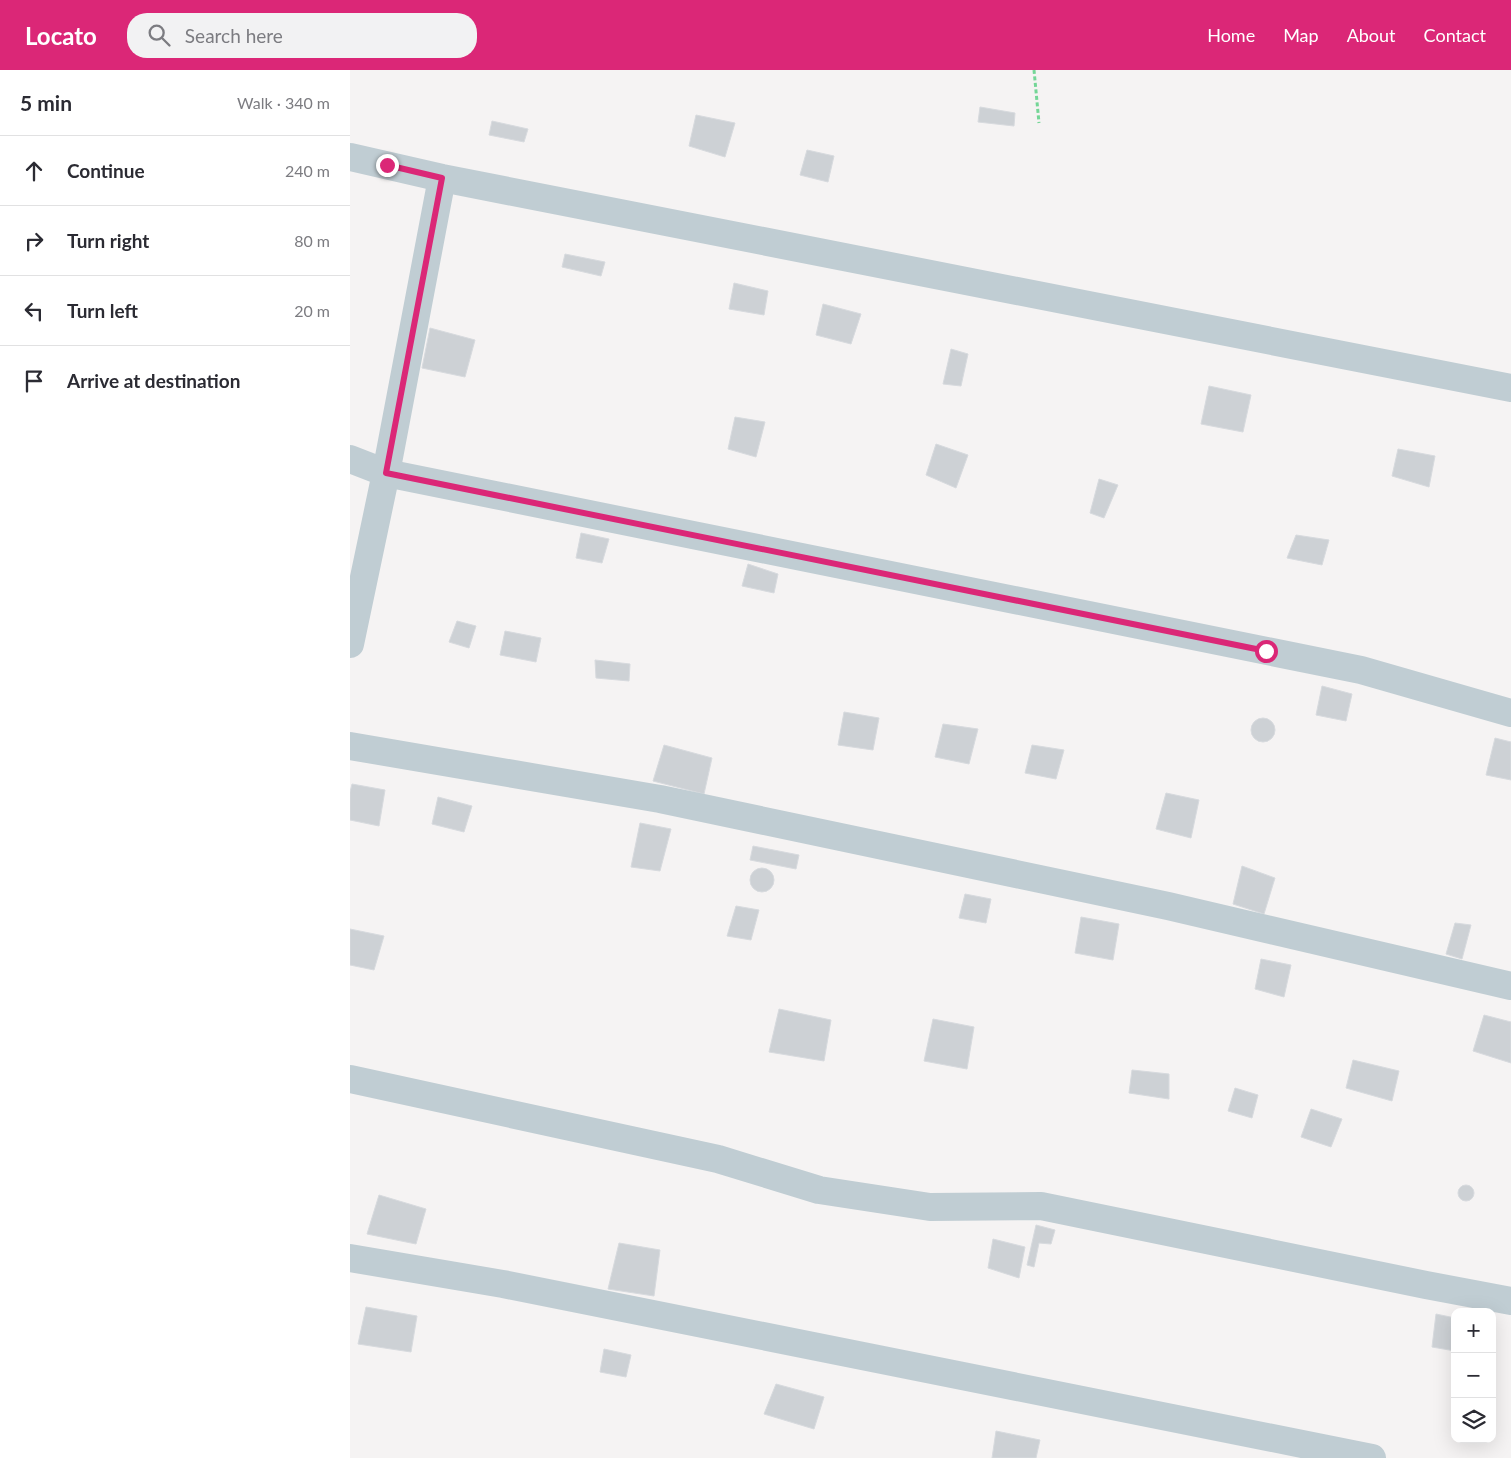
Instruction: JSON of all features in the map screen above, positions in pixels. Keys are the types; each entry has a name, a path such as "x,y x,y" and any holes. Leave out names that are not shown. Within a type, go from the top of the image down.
{"street":[{"path":"350,157 442,178 1511,388"},
{"path":"350,644 386,473 442,178"},
{"path":"350,459 386,473 1360,670 1511,713"},
{"path":"350,746 680,803 1168,906 1511,986"},
{"path":"350,1079 718,1159 819,1190 930,1207 1041,1206 1511,1301"},
{"path":"350,1258 503,1284 1372,1458"}],"path":[{"path":"1034,70 1039,123"}],"building":[{"path":"980,107 1015,113 1014,126 978,122"},
{"path":"696,115 735,123 725,157 689,146"},
{"path":"492,121 528,129 524,142 489,135"},
{"path":"807,150 834,156 828,182 800,175"},
{"path":"565,254 605,262 601,276 562,267"},
{"path":"734,283 768,291 764,315 729,309"},
{"path":"823,304 861,314 851,344 816,335"},
{"path":"430,328 475,340 465,377 422,368"},
{"path":"951,349 968,354 961,386 943,384"},
{"path":"1209,386 1251,395 1243,432 1201,424"},
{"path":"735,417 765,422 756,457 728,449"},
{"path":"936,444 968,455 956,488 926,475"},
{"path":"1398,449 1435,456 1429,487 1392,476"},
{"path":"1099,479 1118,485 1104,518 1090,513"},
{"path":"581,533 609,539 602,563 576,558"},
{"path":"1296,535 1329,540 1322,565 1287,558"},
{"path":"748,564 778,574 774,593 742,586"},
{"path":"457,621 476,626 469,648 449,642"},
{"path":"505,631 541,638 536,662 500,655"},
{"path":"595,660 630,664 629,681 596,678"},
{"path":"1322,686 1352,694 1346,721 1316,715"},
{"path":"844,712 879,718 873,750 838,745"},
{"path":"1263,718 1268,719 1274,725 1274,735 1268,741 1263,742 1258,741 1252,735 1251,730 1252,725 1258,719"},
{"path":"943,724 978,729 969,764 935,757"},
{"path":"1495,738 1511,742 1511,780 1486,775"},
{"path":"664,745 712,758 704,794 653,781"},
{"path":"1032,745 1064,750 1056,779 1025,773"},
{"path":"352,784 385,790 379,826 350,820 350,792"},
{"path":"1166,793 1199,800 1191,838 1156,829"},
{"path":"438,797 472,806 464,832 432,824"},
{"path":"640,823 671,829 660,871 631,867"},
{"path":"753,846 799,855 796,869 750,860"},
{"path":"1242,866 1275,878 1264,914 1233,904"},
{"path":"762,868 771,871 774,880 771,889 762,892 753,889 750,880 753,871"},
{"path":"965,894 991,899 986,923 959,918"},
{"path":"736,906 759,910 751,940 727,936"},
{"path":"1081,917 1119,924 1113,960 1075,953"},
{"path":"1455,923 1471,925 1462,959 1446,954"},
{"path":"350,929 384,936 374,970 350,965"},
{"path":"1261,959 1291,965 1284,997 1255,989"},
{"path":"779,1009 831,1020 824,1061 769,1052"},
{"path":"1484,1015 1511,1022 1511,1063 1473,1051"},
{"path":"933,1019 974,1027 967,1069 924,1061"},
{"path":"1353,1060 1399,1071 1392,1101 1346,1088"},
{"path":"1132,1070 1169,1074 1169,1099 1129,1093"},
{"path":"1235,1088 1258,1095 1252,1118 1228,1111"},
{"path":"1311,1109 1342,1119 1331,1147 1301,1137"},
{"path":"1463,1185 1469,1185 1474,1190 1472,1199 1463,1201 1458,1196 1458,1190"},
{"path":"379,1195 426,1209 416,1244 367,1234"},
{"path":"1036,1225 1055,1230 1051,1244 1039,1243 1034,1267 1027,1265"},
{"path":"993,1239 1025,1247 1019,1278 988,1268"},
{"path":"619,1243 660,1250 654,1296 608,1289"},
{"path":"366,1307 417,1316 411,1352 358,1344"},
{"path":"1436,1314 1451,1317 1451,1350 1432,1347"},
{"path":"604,1349 631,1355 626,1377 600,1372"},
{"path":"776,1384 824,1397 814,1429 764,1414"},
{"path":"996,1431 1040,1440 1036,1458 992,1458"}],"route":[{"path":"387,165 442,178 386,473 1266,651"}]}
